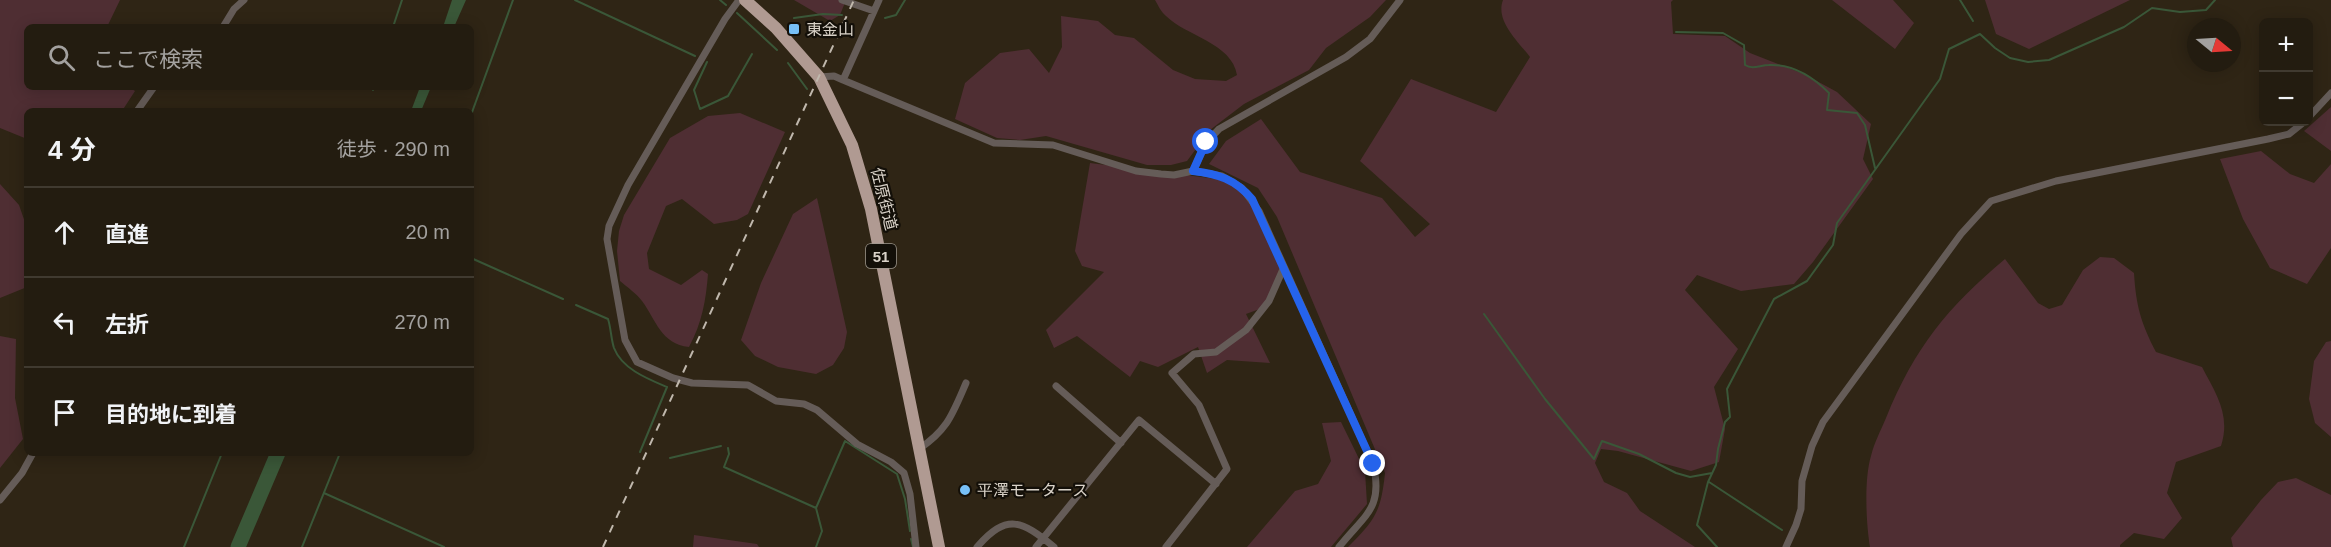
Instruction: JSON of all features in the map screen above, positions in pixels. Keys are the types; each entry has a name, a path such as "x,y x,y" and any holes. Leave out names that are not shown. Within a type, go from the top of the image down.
{"highway":[{"name":"佐原街道","path":"745,0 782,35 819,77 852,145 871,209 939,547"}],"street":[{"path":"226,24 234,9 244,0"},
{"path":"739,0 725,19 628,185 609,226 607,239 625,340 636,362 663,375 692,383 748,385 776,401 810,406 857,444 898,466 904,472 909,486 916,547"},
{"path":"842,0 874,11"},
{"path":"843,80 879,0"},
{"path":"1193,171 1206,142 1219,129 1352,53 1370,39 1400,0"},
{"path":"819,77 834,76 994,143 1053,145 1119,166 1161,174 1174,175 1193,171 1222,176 1242,188 1259,211 1373,464 1377,478 1378,488 1371,510 1339,547"},
{"path":"139,108 152,90"},
{"path":"2313,113 2331,93"},
{"path":"1786,547 1797,525 1801,509 1802,481 1812,446 1823,422 1961,234 1991,201 2056,181 2289,134 2299,126"},
{"path":"1166,547 1227,469 1199,405 1172,373 1194,354 1216,352 1246,330 1269,301 1284,267"},
{"path":"919,449 936,437 948,423 966,383"},
{"path":"1056,386 1120,443"},
{"path":"1036,547 1139,420 1216,484"},
{"path":"0,500 22,473 31,456"},
{"path":"977,547 990,532 1010,524 1031,529 1054,547"}],"shaded area":[{"path":"0,0 120,0 108,24 24,24 24,90 134,90 124,108 24,108 24,138 0,128"},
{"path":"452,0 466,0 455,24 444,24"},
{"path":"794,0 846,0 840,15 830,21"},
{"path":"1155,0 1386,0 1370,17 1326,48 1309,70 1244,104 1210,130 1187,161 1171,165 1147,165 1046,136 1020,140 997,138 955,119 965,83 1000,53 1029,49 1049,73 1062,47 1061,16 1098,21 1115,35 1134,38 1173,70 1195,79 1226,81 1237,75 1227,55 1175,23 1163,13"},
{"path":"1503,0 1673,0 1671,2 1673,34 1725,36 1750,53 1804,74 1837,92 1871,124 1863,159 1873,179 1813,262 1794,284 1741,291 1697,275 1685,290 1738,349 1714,387 1725,429 1719,462 1691,471 1618,451 1601,449 1595,463 1604,482 1627,493 1640,511 1695,547 1348,547 1365,530 1375,515 1379,506 1385,473 1277,217 1258,188 1209,164 1226,141 1261,119 1300,172 1382,198 1415,237 1430,224 1360,161 1411,79 1496,112 1530,57 1505,23 1501,8"},
{"path":"1832,0 1893,0 1914,23 1895,49"},
{"path":"1985,0 2130,0 2029,49 1996,34"},
{"path":"419,90 430,90 422,108 412,108"},
{"path":"2331,107 2331,151 2304,131 2313,126 2313,123"},
{"path":"740,113 785,132 748,214 737,220 714,224 682,199 666,206 647,253 649,269 681,285 702,270 708,274 705,302 697,329 689,347 680,345 660,330 640,298 620,281 617,251 619,231 624,215 670,138 708,116"},
{"path":"2261,151 2290,174 2314,183 2331,164 2331,248 2307,284 2270,268 2243,219 2220,159"},
{"path":"1090,163 1217,179 1235,186 1244,193 1258,212 1280,269 1265,307 1246,314 1270,363 1227,360 1207,373 1198,347 1158,367 1140,361 1130,377 1077,336 1054,348 1046,330 1104,272 1082,266 1075,251"},
{"path":"0,184 19,205 24,219 24,288 0,298"},
{"path":"817,198 847,332 844,348 833,365 816,374 778,367 755,356 741,340 761,283 793,214"},
{"path":"2100,257 2114,258 2134,273 2140,314 2156,352 2202,367 2223,414 2224,435 2221,446 2176,462 2167,493 2182,518 2164,539 2134,533 2120,547 1870,547 1867,489 1872,451 1897,393 1921,349 1935,330 1966,295 2005,259 2038,303 2049,309 2062,305 2083,270"},
{"path":"0,336 16,339 15,398 23,439 0,468"},
{"path":"2331,341 2331,437 2315,423 2309,399 2314,361 2326,342"},
{"path":"1341,422 1365,471 1367,504 1331,547 1247,547 1295,491 1318,484 1331,461 1322,423"},
{"path":"2296,478 2331,495 2331,547 2233,547 2231,538 2261,500 2278,482"},
{"path":"694,535 757,544 759,547 693,547"}],"waterway":[{"path":"394,24 402,0"},
{"path":"474,108 513,0"},
{"path":"575,0 695,56"},
{"path":"720,0 726,5"},
{"path":"885,18 896,15 905,0"},
{"path":"1960,0 1973,21"},
{"path":"1717,547 1697,525 1708,482 1716,465 1725,422 1730,417 1727,389 1774,299 1807,281 1833,245 1837,223 1940,79 1949,49 1980,34 2010,58 2028,62 2049,60 2124,27 2152,8 2180,12 2206,10 2215,0"},
{"path":"737,13 777,50"},
{"path":"794,18 823,14 842,15"},
{"path":"1676,32 1723,33 1744,45 1745,65 1751,67 1778,65 1809,76 1829,93 1827,110 1857,113 1865,125 1875,168"},
{"path":"707,62 694,90 700,109 728,96 752,54"},
{"path":"788,63 807,89"},
{"path":"474,259 563,299"},
{"path":"576,305 608,319 614,348 623,362 636,372 667,387 640,452"},
{"path":"1484,314 1545,399 1594,459 1602,441 1639,454 1676,473 1690,477 1712,473"},
{"path":"728,448 729,454 724,467 816,508 845,441 897,474 905,499 910,531"},
{"path":"670,458 721,446"},
{"path":"184,547 221,456"},
{"path":"238,547 277,456"},
{"path":"302,547 339,456"},
{"path":"1709,482 1782,530"},
{"path":"324,493 444,547"},
{"path":"816,508 822,531 816,547"},
{"path":"911,539 913,547"}],"railway":[{"path":"603,547 854,0"}],"place":[{"name":"東金山","path":"794,29"},
{"name":"平澤モータース","path":"965,490"}],"route":[{"path":"1206,142 1193,171 1208,172 1232,180 1252,199 1373,464"}]}
